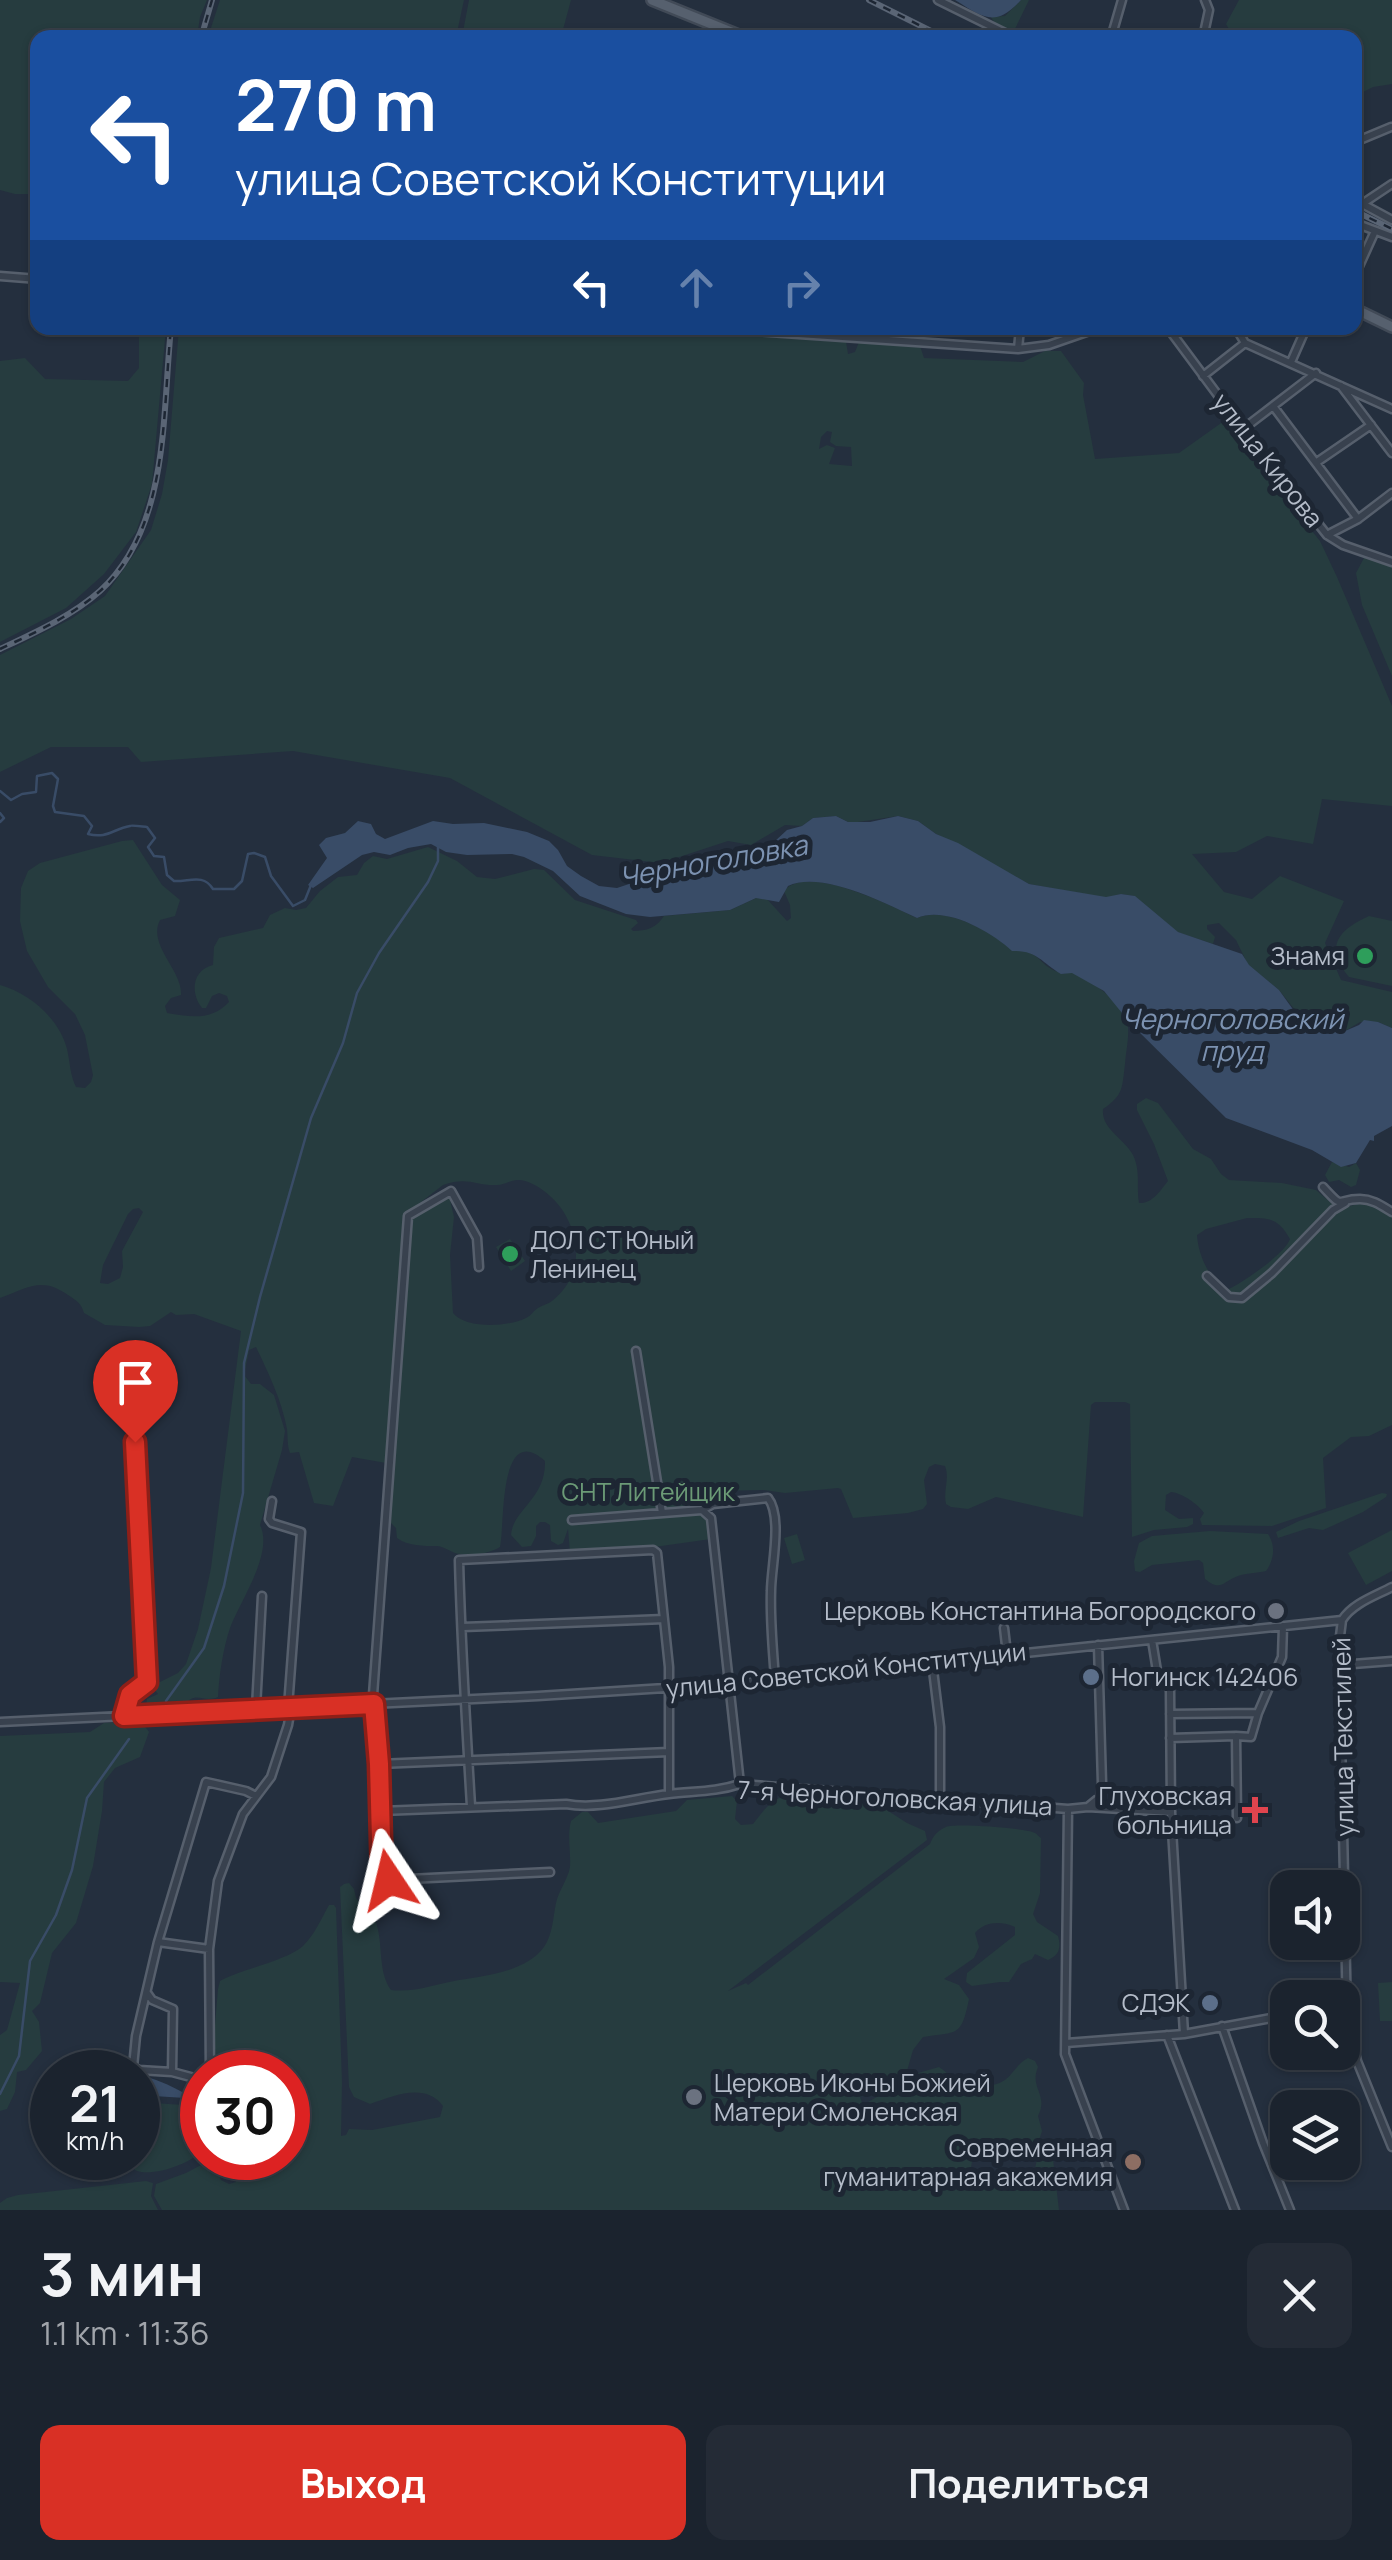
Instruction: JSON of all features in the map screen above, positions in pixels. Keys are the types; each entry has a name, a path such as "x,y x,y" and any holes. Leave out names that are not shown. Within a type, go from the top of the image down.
{"main road":[{"path":"652,0 726,30"},
{"path":"1362,312 1392,327"}],"street":[{"path":"938,0 1000,30"},
{"path":"1113,30 1122,0"},
{"path":"1205,30 1209,10 1206,0"},
{"path":"1362,139 1392,127"},
{"path":"1362,200 1392,184"},
{"path":"1362,204 1392,220"},
{"path":"1362,226 1392,237"},
{"path":"1362,260 1375,231"},
{"path":"0,276 30,278"},
{"path":"859,335 1018,349 1049,345 1078,335"},
{"path":"1018,349 1019,335"},
{"name":"улица Кирова","path":"1173,335 1327,535 1343,545 1392,562"},
{"path":"1240,335 1245,343 1392,409"},
{"path":"1290,362 1303,335"},
{"path":"1203,376 1245,343"},
{"path":"1243,429 1316,373"},
{"path":"1340,385 1392,452"},
{"path":"1273,406 1358,519"},
{"path":"1317,462 1371,425"},
{"path":"1327,535 1358,519 1392,493"},
{"path":"1323,1187 1337,1202 1345,1203"},
{"path":"479,1267 477,1238 452,1190 408,1216 379,1548 374,1704 382,1878 550,1872"},
{"path":"1207,1276 1230,1297 1242,1298 1345,1203 1355,1198 1375,1202 1392,1212"},
{"path":"636,1350 662,1513"},
{"path":"124,1716 130,1695 147,1682 132,1376"},
{"path":"572,1520 702,1510 712,1504 765,1498 772,1502 775,1532 771,1626 775,1679"},
{"path":"210,2050 209,1949 218,1881 243,1814 271,1777 290,1713 301,1532 269,1520 272,1500"},
{"path":"702,1510 711,1518 740,1784"},
{"path":"471,1806 459,1560 653,1550 659,1556 668,1688 669,1794"},
{"name":"улица Советской Конституции","path":"0,1722 729,1684 1342,1620 1357,1605 1392,1586"},
{"path":"256,1708 262,1596"},
{"path":"463,1626 664,1619"},
{"name":"улица Текстилей","path":"1342,1620 1339,1636 1345,1980"},
{"path":"1170,1738 1251,1736 1282,1657 1284,1626"},
{"path":"1004,1628 1007,1654"},
{"path":"1152,1640 1157,1671 1170,1690 1170,1812 1184,2034"},
{"path":"1088,1807 1100,1797 1102,1784 1098,1645"},
{"path":"1340,1665 1392,1661"},
{"path":"932,1662 940,1727 940,1799"},
{"path":"1170,1714 1258,1713"},
{"path":"1236,1736 1237,1818"},
{"path":"379,1764 669,1752"},
{"path":"180,2074 133,2067 136,2036 158,1942 206,1782 256,1796"},
{"name":"7-я Черноголовская улица","path":"380,1811 566,1804 582,1807 740,1784 1068,1809 1170,1812"},
{"path":"1068,1809 1066,2054 1124,2210"},
{"path":"158,1942 209,1949"},
{"path":"147,1993 152,2000 173,2009 172,2072"},
{"path":"1065,2043 1184,2034 1270,2019"},
{"path":"1222,2026 1290,2210"},
{"path":"1167,2035 1235,2210"},
{"name":"улица Текстилей","path":"1360,2068 1392,2148"}],"green space":[{"path":"0,0 207,0 198,30 30,30 30,194 0,190"},
{"path":"220,0 464,0 458,30 210,30"},
{"path":"469,0 571,0 563,30 463,30"},
{"path":"1021,0 1029,0 1014,30 1004,30 991,17 1005,16"},
{"path":"1239,0 1392,0 1392,84 1362,92 1362,30 1227,30 1226,24"},
{"path":"139,335 165,335 152,484 136,532 104,574 66,608 0,642 0,361 25,358 45,379 128,381 139,368"},
{"path":"178,335 742,335 846,342 848,354 855,352 859,342 920,346 924,358 1023,362 1045,351 1061,351 1084,383 1095,459 1179,453 1224,421 1320,541 1337,577 1392,706 1392,806 1322,799 1313,844 1267,836 1236,852 1192,854 1224,892 1252,899 1280,876 1344,901 1325,943 1341,980 1392,992 1392,1028 1378,1022 1360,1022 1345,1031 1323,1032 1303,1020 1279,990 1248,965 1236,940 1219,923 1207,925 1215,937 1213,944 1177,932 1134,896 1106,898 1029,884 918,821 898,816 858,822 836,816 813,818 802,826 785,825 751,845 728,841 661,863 592,855 450,778 293,751 141,762 128,747 51,747 0,772 0,655 71,619 105,596 151,530 162,494","holes":["827,431 832,432 830,442 851,447 852,466 829,464 835,448 827,445 819,449 821,437"]},
{"path":"1365,556 1392,566 1392,676 1362,605 1356,573"},
{"name":"СНТ Литейщик","path":"133,840 162,885 180,900 175,916 160,920 157,929 161,948 180,986 181,995 171,998 165,1006 167,1013 184,1016 208,1015 229,1002 227,996 219,993 202,1008 195,989 197,977 213,965 219,938 263,928 270,915 285,908 306,908 338,877 357,875 373,856 387,859 428,847 457,861 477,877 495,879 544,870 575,900 636,920 633,931 651,928 664,916 730,910 756,898 766,898 787,921 791,918 790,905 784,891 795,884 811,882 849,889 917,918 941,915 967,922 1012,950 1034,955 1051,969 1087,980 1123,1011 1128,1034 1122,1085 1115,1099 1103,1109 1103,1116 1133,1155 1139,1203 1152,1199 1168,1181 1137,1110 1137,1104 1146,1098 1158,1103 1193,1149 1211,1159 1229,1180 1282,1183 1316,1190 1336,1207 1361,1203 1392,1217 1392,1425 1369,1436 1351,1437 1323,1458 1326,1508 1272,1526 1202,1525 1204,1513 1185,1497 1171,1492 1166,1495 1165,1510 1179,1519 1193,1518 1193,1524 1132,1537 1130,1404 1095,1402 1091,1405 1083,1517 996,1497 968,1509 951,1507 946,1504 945,1466 935,1464 929,1467 924,1480 927,1504 908,1513 853,1518 838,1488 785,1493 713,1491 702,1483 711,1539 570,1553 568,1529 563,1543 558,1545 551,1541 550,1525 545,1522 536,1526 531,1546 522,1547 511,1535 544,1474 545,1461 530,1452 519,1454 511,1464 500,1547 470,1555 411,1544 397,1538 396,1528 388,1520 410,1218 449,1196 454,1217 450,1255 453,1313 467,1322 498,1325 528,1317 562,1291 576,1258 569,1222 555,1201 538,1187 519,1180 497,1185 452,1182 403,1216 386,1463 352,1457 333,1506 314,1503 299,1452 290,1453 285,1418 270,1377 256,1347 249,1350 244,1375 251,1384 260,1384 274,1395 285,1431 260,1525 263,1549 259,1563 230,1628 218,1697 191,1699 182,1708 146,1706 147,1699 158,1694 152,1686 178,1673 186,1664 198,1629 211,1568 241,1331 194,1314 171,1312 150,1326 105,1325 84,1313 74,1299 50,1286 34,1286 0,1298 0,985 22,994 50,1017 63,1038 76,1087 85,1088 93,1075 85,1035 75,1014 48,987 27,951 20,921 21,888 28,871 40,863","holes":["139,1208 143,1212 122,1251 120,1278 100,1283 103,1265 128,1214","1247,1218 1273,1221 1290,1239 1272,1260 1227,1290 1206,1266 1197,1235"]},
{"name":"Знамя","path":"1369,916 1392,921 1392,986 1349,977 1337,957 1342,934"},
{"path":"1332,1162 1349,1167 1356,1163 1360,1170 1356,1185 1351,1187 1339,1180 1329,1182 1325,1175"},
{"name":"ДОЛ СТ Юный Ленинец","path":"510,1239 525,1261 511,1271 496,1247"},
{"path":"1382,1493 1386,1497 1363,1512 1323,1530 1309,1528 1278,1538 1276,1532 1299,1521"},
{"path":"1392,1530 1392,1571 1366,1585 1348,1553"},
{"path":"1210,1531 1268,1534 1273,1553 1266,1571 1241,1575 1218,1585 1205,1579 1199,1560 1152,1565 1135,1571 1139,1543 1152,1536"},
{"path":"797,1534 805,1560 792,1564 784,1538"},
{"path":"141,1721 149,1732 140,1757 115,1768 104,1782 93,1866 76,1923 52,1953 40,2003 32,2011 39,2022 42,2050 30,2050 30,2065 17,2072 15,2092 7,2109 0,2111 0,2035 7,2030 20,1983 0,1982 0,1736 90,1732 104,1723"},
{"path":"732,1796 737,1801 735,1819 741,1825 753,1824 782,1797 847,1798 882,1807 925,1831 927,1840 728,1991 748,1985 930,1844 946,1827 1018,1829 1041,1838 1040,1893 1033,1914 1037,1922 1058,1936 1057,1953 1048,1960 1035,1954 1021,1964 1009,1982 972,1986 966,1982 967,1973 1015,1935 1015,1927 1005,1924 994,1923 979,1929 975,1933 979,1947 974,1958 944,1979 959,1985 969,1999 960,2027 951,2033 923,2037 913,2050 907,2071 860,2097 863,2105 918,2073 939,2067 963,2084 988,2086 1005,2080 1028,2058 1035,2061 1041,2102 1039,2140 1003,2141 988,2146 973,2154 971,2168 990,2180 1028,2179 1034,2173 1040,2145 1048,2142 1059,2210 162,2210 154,2196 156,2184 180,2175 180,2180 221,2180 229,2184 236,2180 310,2180 310,2050 215,2050 214,2037 220,1981 303,1946 329,1905 336,1908 341,2136 349,2129 372,2130 440,2117 443,2106 427,2094 409,2093 370,2104 354,2097 349,2087 340,1887 344,1884 349,1883 354,1889 356,1898 370,1910 377,1924 384,1973 391,1990 493,1974 527,1962 547,1942 557,1898 570,1867 571,1821 582,1812 588,1812 598,1823 676,1811 687,1800"},
{"path":"1392,1982 1392,2021 1380,2021 1378,1983"},
{"path":"160,2103 180,2105 180,2164 160,2170"},
{"path":"153,2183 151,2196 158,2210 0,2210 0,2203 18,2195"}],"water":[{"path":"955,0 1021,0 1004,14 989,17"},
{"name":"Черноголовский пруд","path":"836,816 848,822 898,816 918,821 1029,884 1106,897 1135,896 1178,932 1242,954 1249,965 1279,990 1297,1015 1322,1032 1345,1031 1364,1020 1392,1028 1392,1126 1370,1140 1356,1163 1341,1167 1312,1150 1226,1118 1131,1024 1104,991 1072,973 1061,974 1033,955 1012,951 967,922 941,915 917,918 835,885 802,882 788,886 779,902 756,898 730,910 650,917 626,914 580,896 553,871 524,857 467,855 446,852 431,844 390,855 362,855 313,888 308,885 327,858 319,845 326,838 345,833 358,821 371,824 376,834 385,839 433,821 484,823 527,832 549,841 567,866 581,876 599,886 617,888 671,868 731,858 774,842 787,830 813,818"},
{"path":"160,2082 180,2091 180,2098 160,2096"}],"waterway":[{"name":"Черноголовка","path":"0,791 11,800 36,792 37,776 52,773 58,779 55,812 84,816 92,826 88,834 147,827 155,838 148,847 154,856 164,857 167,875 174,881 200,880 213,889 234,889 242,881 248,854 254,853 265,857 271,876 293,906 305,900 311,885"},
{"name":"Черноголовка","path":"0,813 4,818 0,822"},
{"path":"166,1701 204,1648 224,1586 243,1493 244,1363 311,1118 343,1043 357,993 379,953 428,882 438,861 438,846"},
{"path":"0,2094 19,2056 30,1961 56,1915 72,1870 87,1798 129,1739"}],"railway":[{"path":"203,30 212,0"},
{"path":"869,0 929,30"},
{"path":"1362,214 1392,229"},
{"path":"0,649 89,600 123,565 151,502 163,432 170,335"}],"place":[{"name":"Знамя","path":"1365,956"},
{"name":"ДОЛ СТ Юный Ленинец","path":"510,1254"},
{"name":"Церковь Константина Богородского","path":"1276,1611"},
{"name":"Ногинск 142406","path":"1091,1677"},
{"name":"Глуховская больница","path":"1255,1810"},
{"name":"СДЭК","path":"1210,2003"},
{"name":"Церковь Иконы Божией Матери Смоленская","path":"694,2097"},
{"name":"Современная гуманитарная акажемия","path":"1133,2162"}],"route":[{"path":"135,1442 147,1682 130,1695 124,1716 374,1704 382,1878 389,1880"}]}
